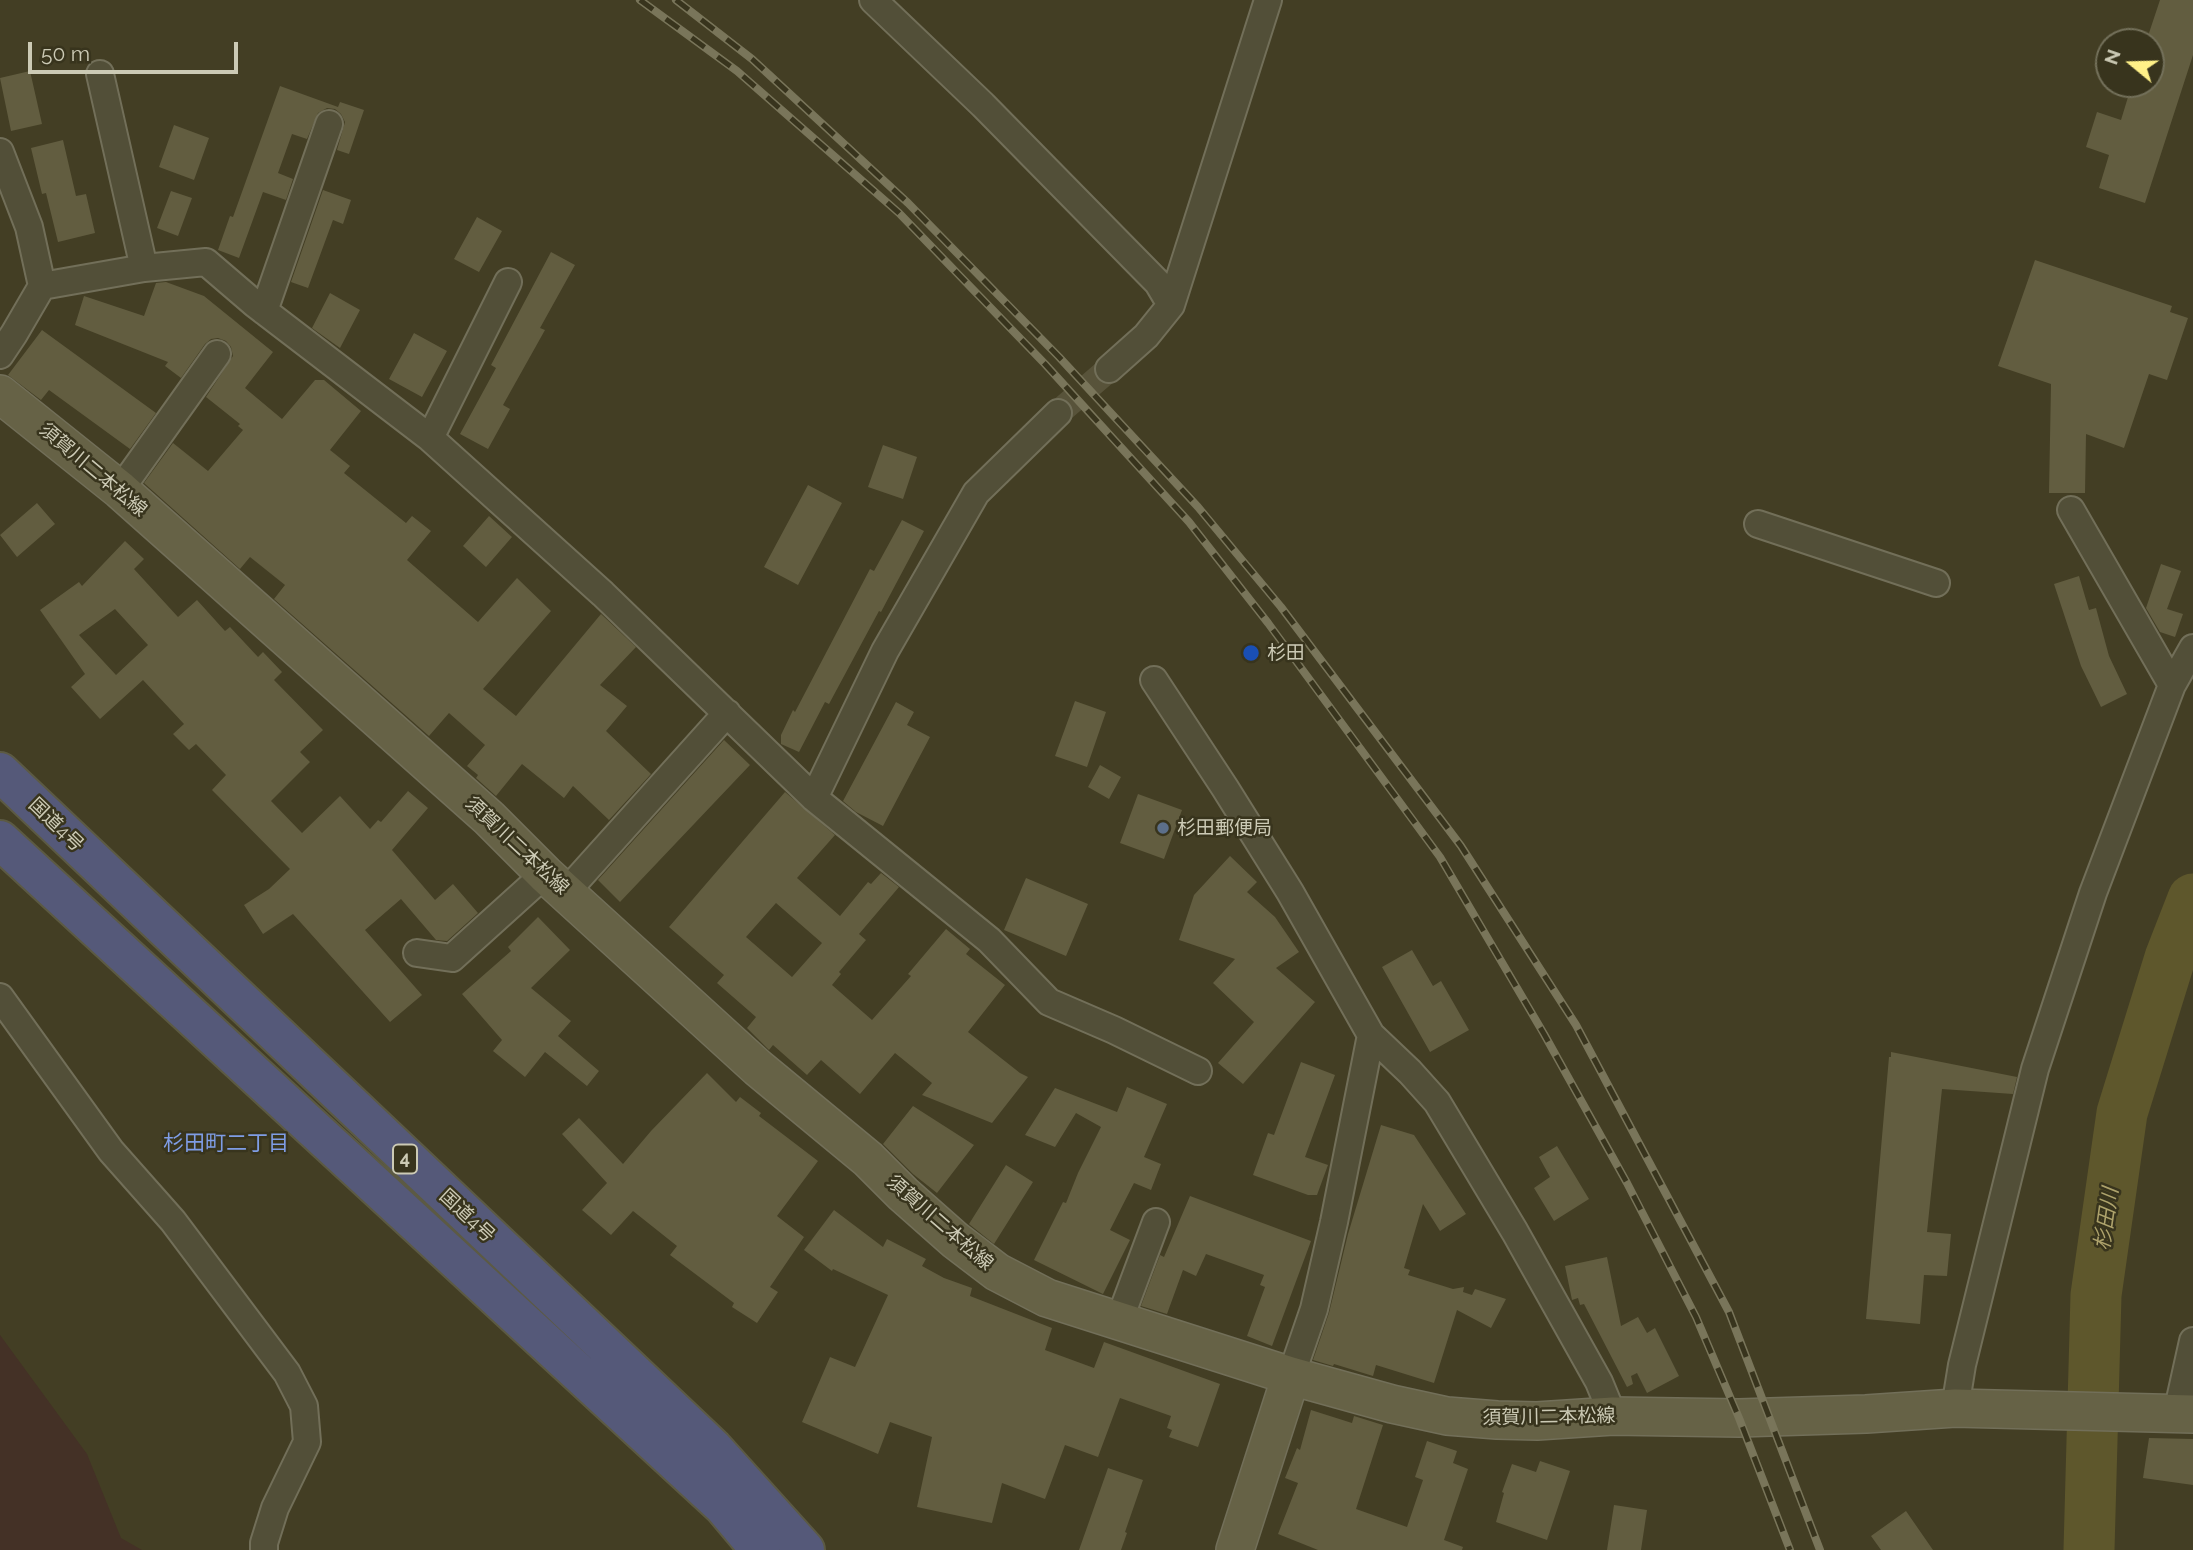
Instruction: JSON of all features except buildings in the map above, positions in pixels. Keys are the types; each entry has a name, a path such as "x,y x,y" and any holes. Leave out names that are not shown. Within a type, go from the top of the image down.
{"highway":[{"name":"国道4号","path":"0,772 713,1448 805,1550"},
{"name":"国道4号","path":"0,840 723,1506 760,1550"}],"main road":[{"name":"須賀川二本松線","path":"0,394 120,490 489,818 555,883 758,1068 868,1159 955,1240 998,1272 1047,1298 1291,1377 1447,1416 1537,1421 1613,1416 1750,1418 1964,1409 2176,1413"},
{"path":"1235,1550 1291,1377"}],"street":[{"path":"873,0 983,104 1158,283 1171,305"},
{"path":"1109,369 1146,336 1171,305 1268,0"},
{"path":"100,74 144,268"},
{"path":"264,311 328,124"},
{"path":"0,152 29,227 41,286 15,334 0,355"},
{"path":"41,286 144,268 206,262 264,311 430,438 603,594 814,797 989,940 1049,1002 1198,1071"},
{"path":"430,438 508,282"},
{"path":"120,490 217,354"},
{"path":"814,797 885,651 976,493 1058,413"},
{"path":"2071,510 2172,685"},
{"path":"1758,524 1936,583"},
{"path":"1964,1409 1962,1365 2035,1069 2093,893 2172,685 2193,648"},
{"path":"1153,680 1290,892 1371,1035 1437,1102 1599,1382 1613,1416"},
{"path":"417,953 452,958 555,883 727,713"},
{"path":"0,996 111,1151 173,1221 287,1373 304,1406 307,1442 275,1508 264,1550"},
{"path":"1291,1377 1314,1309 1371,1035"},
{"path":"1119,1321 1156,1222"},
{"path":"2176,1413 2193,1341"}],"shaded area":[{"path":"0,1335 87,1454 121,1538 142,1550 0,1550"}],"waterway":[{"name":"杉田川","path":"2089,1550 2096,1295 2122,1113 2170,958 2193,899"}],"tunnel":[{"path":"1058,413 1109,369"}],"railway":[{"path":"640,0 737,71 899,213 1045,364 1189,522 1268,623 1440,857 1544,1034 1627,1183 1696,1317 1790,1550"},
{"path":"676,0 752,59 908,203 1059,357 1198,507 1281,607 1461,846 1576,1025 1729,1312 1820,1550"}],"place":[{"name":"杉田","path":"1251,653"},
{"name":"杉田郵便局","path":"1163,828"}],"district":[{"name":"杉田町二丁目","path":"226,1144"}]}
